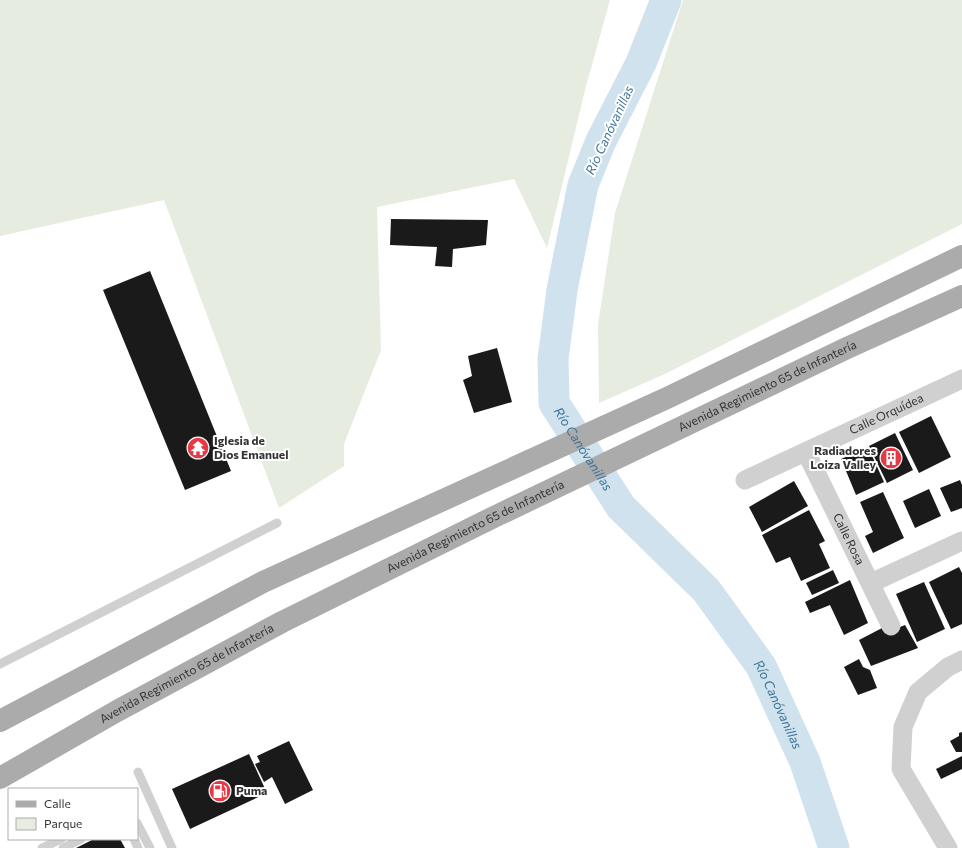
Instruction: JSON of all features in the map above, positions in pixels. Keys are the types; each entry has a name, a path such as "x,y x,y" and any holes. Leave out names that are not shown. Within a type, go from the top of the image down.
{"main road":[{"path":"0,721 263,582 479,485 667,398 962,256"},
{"name":"Avenida Regimiento 65 de Infantería","path":"3,780 117,711 282,622 496,516 847,348 962,296"}],"street":[{"name":"Calle Orquídea","path":"745,480 962,379"},
{"name":"Calle Rosa","path":"806,452 891,626"},
{"path":"871,583 962,541"},
{"path":"948,848 902,769 903,726 918,692 948,667 962,660"}],"lane":[{"path":"0,664 277,523"},
{"path":"138,772 172,848"},
{"path":"138,825 150,848"},
{"path":"44,847 58,840"},
{"path":"64,848 79,840"},
{"path":"44,847 56,848"}],"green space":[{"path":"0,0 610,0 585,90 547,248 514,179 377,207 381,350 344,444 344,466 279,508 164,200 0,236"},
{"path":"683,0 962,0 962,224 667,373 599,403 598,325 615,213"}],"building":[{"path":"391,219 488,220 486,245 453,249 452,267 435,266 437,247 390,245"},
{"path":"150,271 231,471 185,490 103,290"},
{"path":"497,348 512,402 474,413 463,380 472,376 468,356"},
{"path":"931,416 951,457 919,473 899,432"},
{"name":"Radiadores Loiza Valley","path":"895,433 913,470 887,483 869,446"},
{"path":"868,447 884,482 856,495 841,459"},
{"path":"960,480 962,485 962,508 951,512 940,488"},
{"path":"794,481 808,506 762,532 749,507"},
{"path":"929,489 941,516 915,528 903,501"},
{"path":"883,492 904,538 873,553 865,536 873,532 860,502"},
{"path":"809,510 825,541 819,544 830,568 801,581 790,557 776,563 762,535"},
{"path":"959,567 962,573 962,624 951,629 929,582"},
{"path":"833,570 839,583 812,595 806,583"},
{"path":"850,580 868,623 844,635 830,605 810,613 805,602"},
{"path":"924,582 945,629 917,642 896,594"},
{"path":"905,625 918,648 871,666 859,640 884,627 887,632"},
{"path":"859,659 863,667 870,670 877,688 858,695 844,667"},
{"path":"962,732 962,752 956,752 950,741 959,736 959,733"},
{"path":"289,741 313,790 285,804 272,777 264,782 255,764 260,762 257,756"},
{"path":"249,754 267,793 190,829 172,789"},
{"path":"962,756 962,769 941,779 936,769"},
{"path":"92,840 121,840 125,848 76,848"}],"waterway":[{"name":"Río Canóvanillas","path":"666,0 641,63 601,141 583,185 562,290 553,359 554,403 621,507 706,590 761,666 805,762 834,848"}],"place":[{"name":"Iglesia de Dios Emanuel","path":"198,448"},
{"name":"Radiadores Loiza Valley","path":"891,458"},
{"name":"Puma","path":"220,791"}]}
